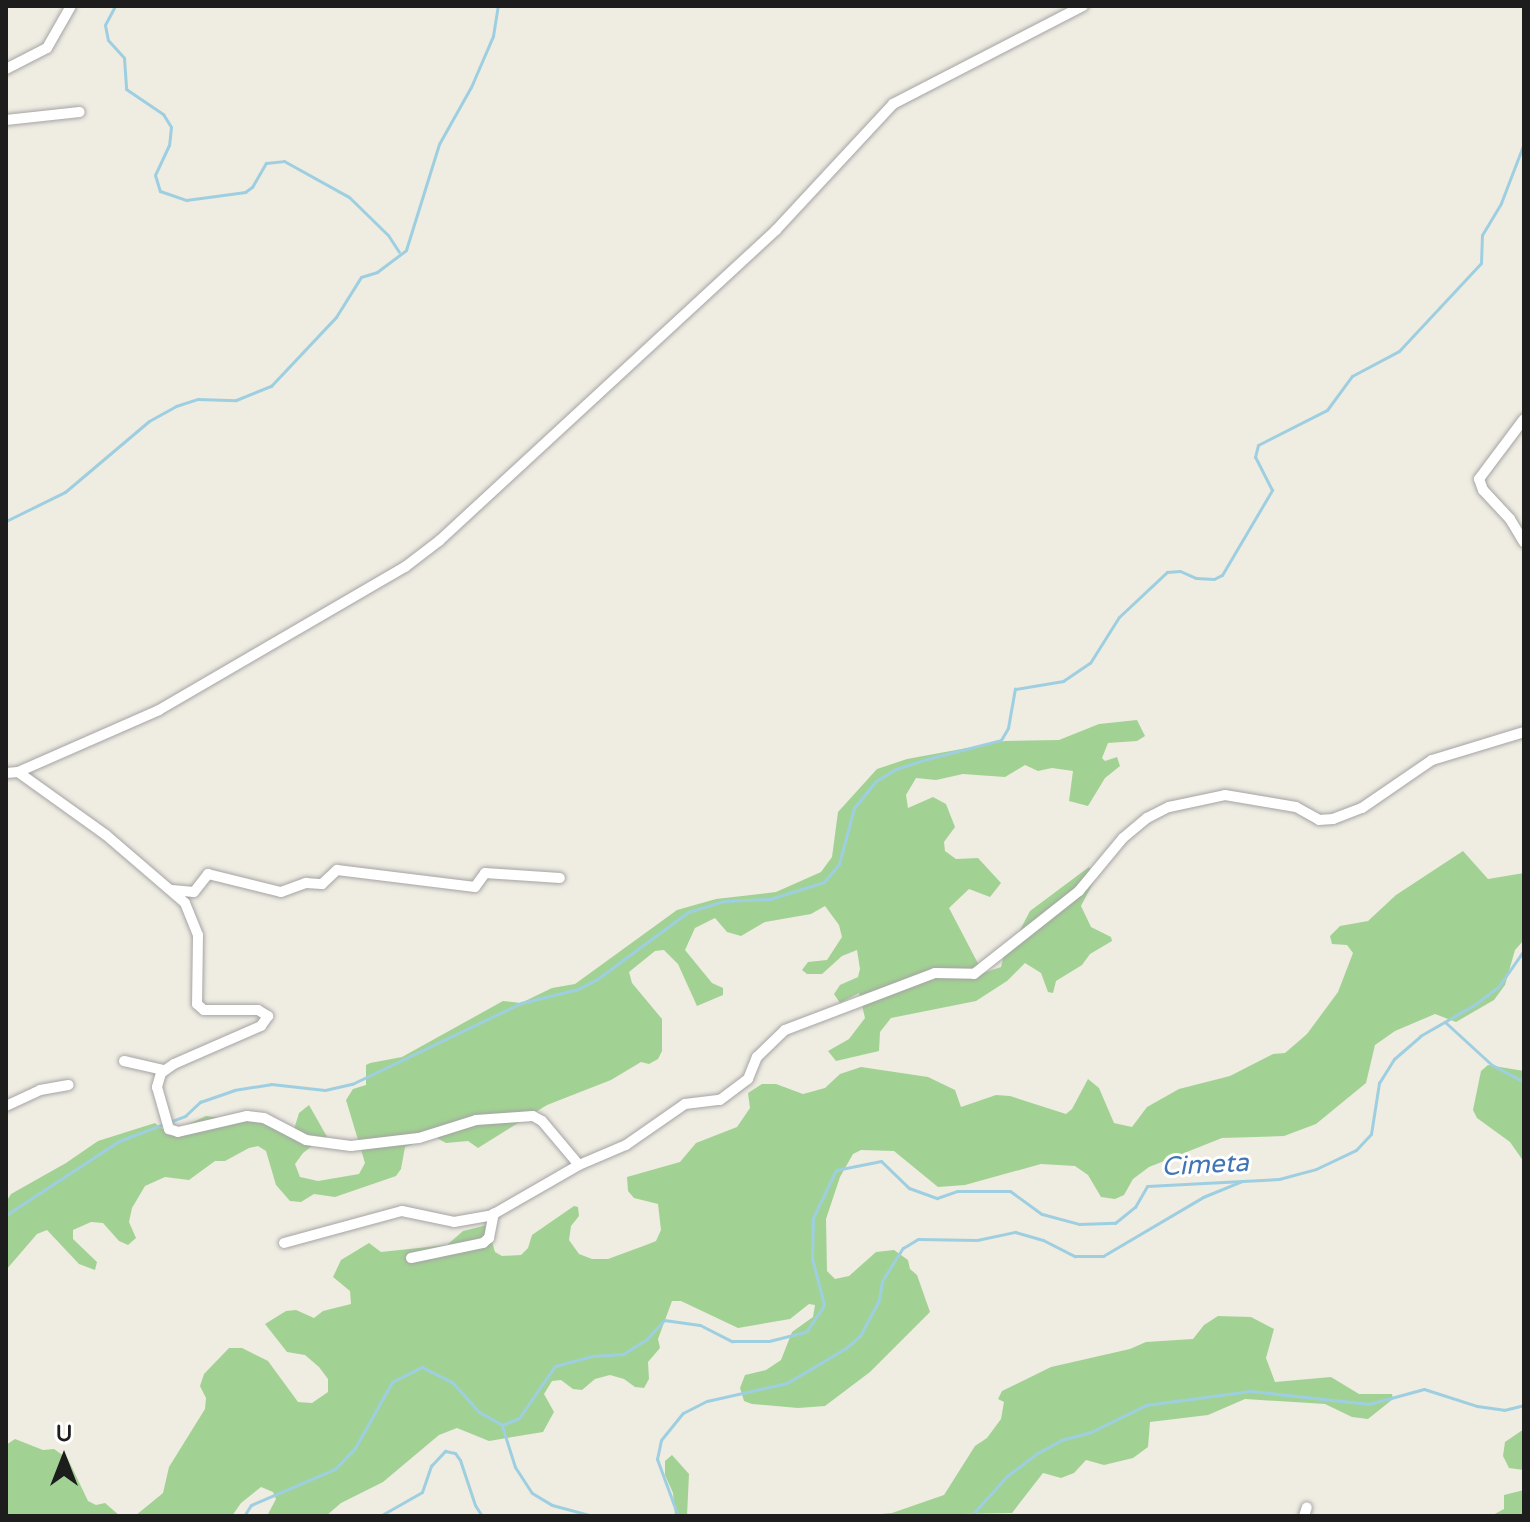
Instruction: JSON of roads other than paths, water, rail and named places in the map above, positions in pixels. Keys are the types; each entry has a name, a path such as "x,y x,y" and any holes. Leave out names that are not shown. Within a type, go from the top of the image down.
{"street":[{"path":"6,69 47,48 71,6"},
{"path":"6,773 18,772 159,710 405,567 439,541 776,230 893,104 1083,6"},
{"path":"6,120 80,112"},
{"path":"1524,419 1479,479 1483,490 1510,519 1524,542"},
{"path":"284,1243 402,1211 454,1222 494,1213 579,1165 626,1145 685,1104 720,1100 748,1079 757,1057 785,1030 935,973 974,974 1079,891 1123,838 1147,818 1169,807 1225,795 1296,807 1319,820 1333,819 1362,808 1432,760 1524,732"},
{"path":"18,772 106,835 185,903 198,935 197,1004 204,1010 258,1010 268,1016 261,1026 164,1070 124,1061"},
{"path":"172,890 194,892 208,874 281,892 306,883 322,884 337,870 475,887 485,873 560,878"},
{"path":"164,1070 157,1087 165,1125 173,1132 247,1116 264,1118 306,1140 351,1146 419,1138 476,1120 533,1116 542,1121 579,1165"},
{"path":"6,1106 40,1090 69,1085"},
{"path":"411,1258 483,1243 489,1238 494,1213"}],"waterway":[{"path":"115,6 105,25 108,40 124,58 126,89 163,114 171,127 169,145 155,175 160,191 186,200 245,192 252,187 266,163 284,161 349,197 388,235 399,252"},
{"path":"6,521 65,492 149,421 176,406 198,399 236,400 271,386 336,317 361,277 377,272 406,250 439,144 471,87 493,36 498,6"},
{"path":"6,1215 119,1141 185,1116 200,1102 234,1090 271,1084 325,1090 352,1084 521,1003 578,989 596,980 688,912 724,901 770,899 824,882 839,864 854,808 876,781 896,769 1001,740 1008,728 1015,689 1063,681 1090,663 1119,617 1167,572 1180,571 1196,578 1214,579 1222,575 1272,490 1255,457 1258,445 1327,410 1352,376 1399,351 1481,263 1482,235 1501,203 1524,143"},
{"name":"Cimeta","path":"244,1516 251,1505 335,1469 355,1448 392,1382 422,1367 452,1382 479,1412 502,1425 519,1418 555,1366 593,1356 623,1354 647,1339 664,1320 700,1325 732,1341 769,1341 806,1332 824,1305 812,1258 813,1218 836,1170 881,1161 909,1188 937,1198 957,1191 1010,1191 1042,1214 1079,1224 1115,1223 1135,1207 1147,1186 1279,1179 1316,1169 1356,1150 1371,1134 1379,1083 1394,1059 1420,1036 1474,1005 1499,986 1524,950"},
{"path":"1445,1022 1492,1065 1524,1082"},
{"path":"678,1516 657,1459 661,1440 683,1413 707,1401 787,1383 846,1348 860,1336 879,1300 882,1281 903,1248 918,1239 977,1240 1015,1232 1043,1240 1075,1256 1103,1256 1203,1197 1242,1181"},
{"path":"971,1516 1007,1476 1036,1454 1061,1440 1091,1432 1146,1405 1250,1391 1369,1404 1424,1389 1477,1406 1504,1410 1524,1405"},
{"path":"502,1426 515,1467 532,1493 552,1505 593,1516"},
{"path":"380,1516 422,1492 431,1466 445,1451 455,1453 460,1460 475,1505 482,1516"}]}
